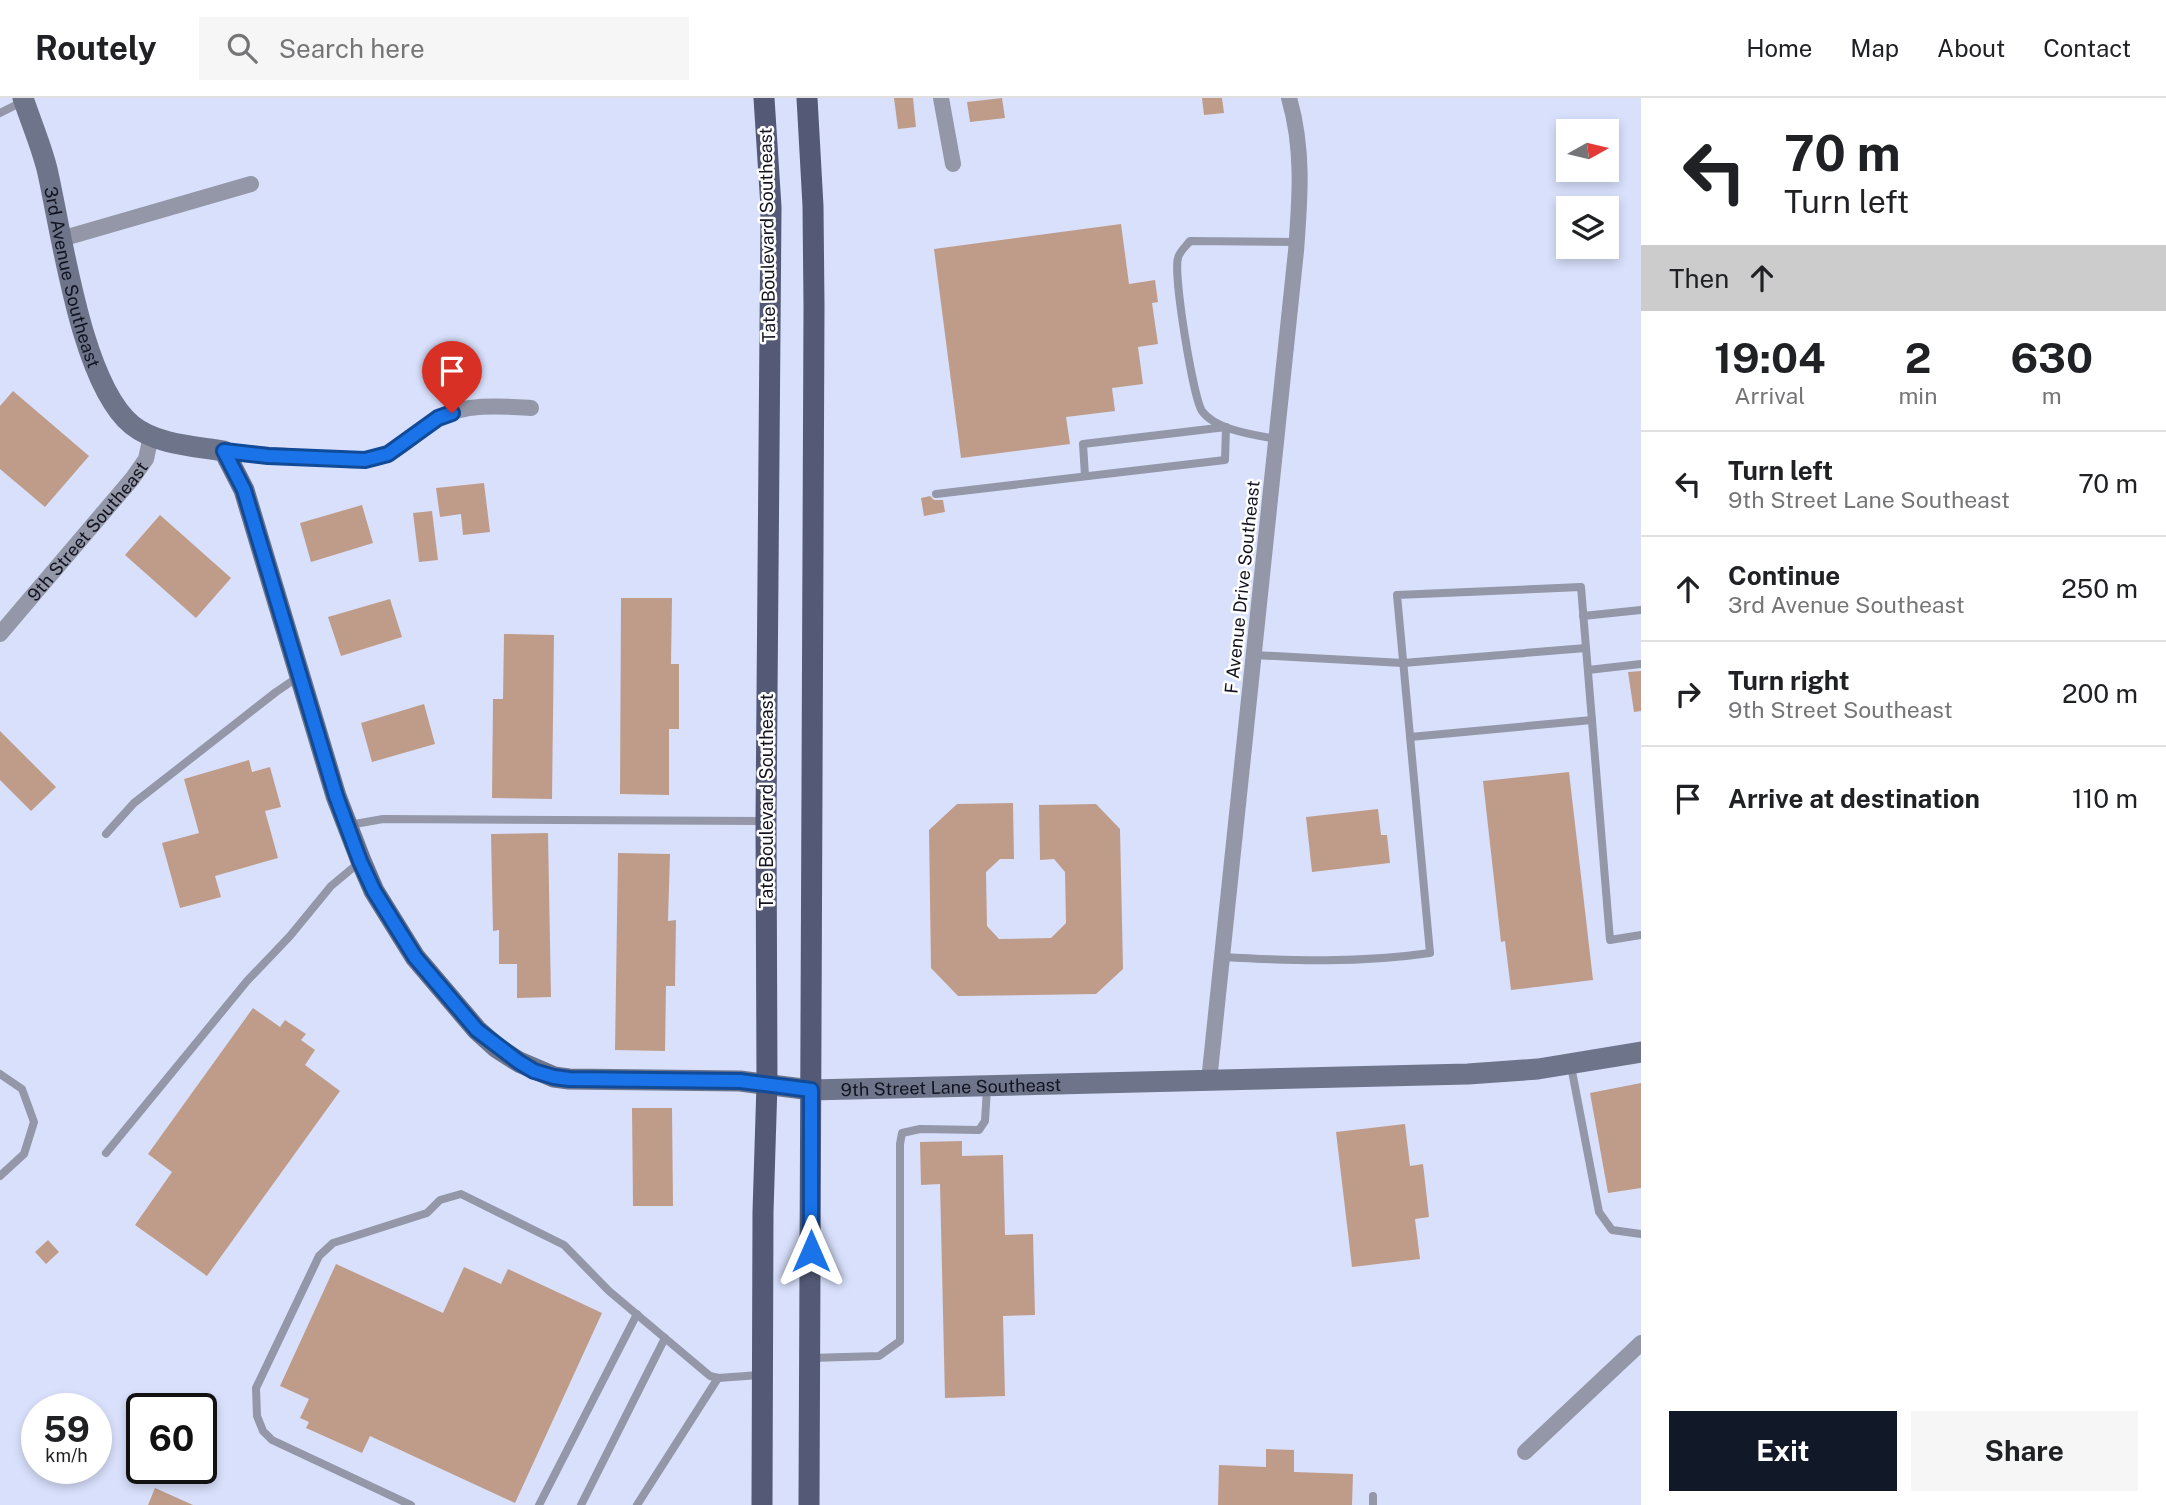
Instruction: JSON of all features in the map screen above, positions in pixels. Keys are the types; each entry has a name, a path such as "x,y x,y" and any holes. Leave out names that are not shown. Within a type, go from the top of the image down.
{"main road":[{"name":"Tate Boulevard Southeast","path":"762,1505 771,207 764,98"},
{"path":"807,98 813,206 814,306 809,1505"}],"street":[{"path":"942,98 953,164"},
{"name":"F Avenue Drive Southeast","path":"1209,1081 1296,242 1301,160 1289,98"},
{"name":"3rd Avenue Southeast","path":"25,99 46,168 80,318 98,372 120,413 150,436"},
{"path":"61,239 251,184"},
{"name":"9th Street Southeast","path":"0,634 132,479 146,459 150,436 224,451 268,456 365,460 388,454 438,418 452,413 470,408 497,406 531,408"},
{"path":"224,451 244,490 300,676 361,863"},
{"name":"9th Street Lane Southeast","path":"361,863 398,931 440,988 477,1030 534,1071 569,1079 699,1080 811,1090 1209,1081 1468,1074 1538,1069 1641,1052"},
{"path":"1525,1452 1641,1343"}],"lane":[{"path":"0,113 25,99"},
{"path":"1226,428 1203,413 1192,384 1178,284 1178,257 1191,241 1296,242"},
{"path":"936,494 1225,460 1226,428"},
{"path":"1085,476 1083,444 1226,428 1276,439"},
{"path":"1223,957 1294,961 1395,958 1430,953 1397,595 1581,587 1610,940 1641,935"},
{"path":"1583,616 1641,610"},
{"path":"1254,655 1403,663 1586,648"},
{"path":"1588,670 1641,664"},
{"path":"106,834 134,803 300,676"},
{"path":"1410,737 1592,720"},
{"path":"347,825 383,819 766,821"},
{"path":"106,1153 247,981 290,936 331,886 361,863"},
{"path":"1570,1064 1599,1212 1612,1230 1641,1234"},
{"path":"0,1074 22,1089 34,1122 24,1154 0,1177"},
{"path":"810,1358 879,1356 900,1341 902,1133 920,1129 979,1130 985,1121 987,1086"},
{"path":"411,1505 272,1440 263,1431 255,1403 257,1388 266,1365 319,1256 333,1243 427,1213 440,1200 461,1194 564,1245 609,1291 710,1376 718,1378 763,1375"},
{"path":"539,1505 637,1314"},
{"path":"581,1505 665,1338"},
{"path":"637,1505 718,1378"}],"building":[{"path":"894,98 913,98 916,127 898,129"},
{"path":"1002,98 1005,118 970,122 967,102"},
{"path":"1202,98 1222,98 1224,113 1204,115"},
{"path":"1121,224 1129,284 1155,280 1158,302 1152,303 1158,344 1138,347 1143,384 1112,388 1115,411 1066,417 1070,444 961,458 934,249"},
{"path":"13,391 89,456 45,507 0,469 0,406"},
{"path":"484,483 490,532 463,535 461,514 440,517 436,488"},
{"path":"930,496 934,500 943,500 945,512 924,516 921,498"},
{"path":"362,505 373,543 311,562 300,523"},
{"path":"432,511 438,560 419,562 413,513"},
{"path":"160,515 231,578 196,618 125,555"},
{"path":"621,598 672,598 671,664 679,664 679,729 669,729 669,795 620,794"},
{"path":"390,599 402,637 341,656 328,617"},
{"path":"504,634 554,635 552,799 492,798 493,699 503,699"},
{"path":"1641,671 1641,711 1634,712 1628,672"},
{"path":"424,704 435,744 372,762 361,723"},
{"path":"0,731 56,787 31,811 0,780"},
{"path":"249,760 252,772 270,767 281,807 265,811 278,858 215,876 221,897 180,908 162,843 199,833 184,779"},
{"path":"1569,772 1593,980 1511,990 1505,941 1501,942 1483,781"},
{"path":"1013,803 1014,859 1000,859 986,872 987,926 999,939 1051,938 1066,923 1065,872 1054,859 1040,860 1039,805 1096,804 1120,829 1123,969 1096,994 958,996 931,968 929,830 957,804"},
{"path":"1378,809 1381,835 1387,835 1390,863 1312,872 1306,817"},
{"path":"548,833 551,997 517,998 517,964 499,964 499,930 493,931 491,834"},
{"path":"618,853 670,854 668,921 676,920 675,986 666,986 665,1051 615,1050"},
{"path":"253,1008 280,1027 285,1020 306,1034 301,1040 315,1050 305,1065 340,1091 207,1276 135,1225 172,1172 148,1154"},
{"path":"1641,1083 1641,1188 1608,1193 1590,1093"},
{"path":"632,1108 672,1108 673,1206 633,1206"},
{"path":"1405,1124 1410,1166 1423,1164 1429,1217 1415,1219 1420,1259 1352,1267 1336,1132"},
{"path":"962,1141 962,1156 1003,1155 1005,1235 1033,1234 1035,1315 1003,1316 1005,1396 945,1398 940,1184 921,1185 920,1142"},
{"path":"48,1240 59,1252 46,1264 35,1252"},
{"path":"336,1264 443,1313 464,1267 501,1284 508,1269 602,1313 515,1503 370,1436 362,1453 306,1428 309,1422 300,1418 309,1399 280,1386"},
{"path":"1266,1449 1294,1450 1294,1472 1353,1474 1352,1505 1218,1505 1219,1465 1266,1467"},
{"path":"155,1488 193,1505 148,1505"}],"route":[{"path":"452,413 438,418 388,454 365,460 268,456 224,451 244,490 336,796 360,861 398,931 444,993 497,1048 534,1071 569,1079 740,1081 811,1090 811,1251"}]}
